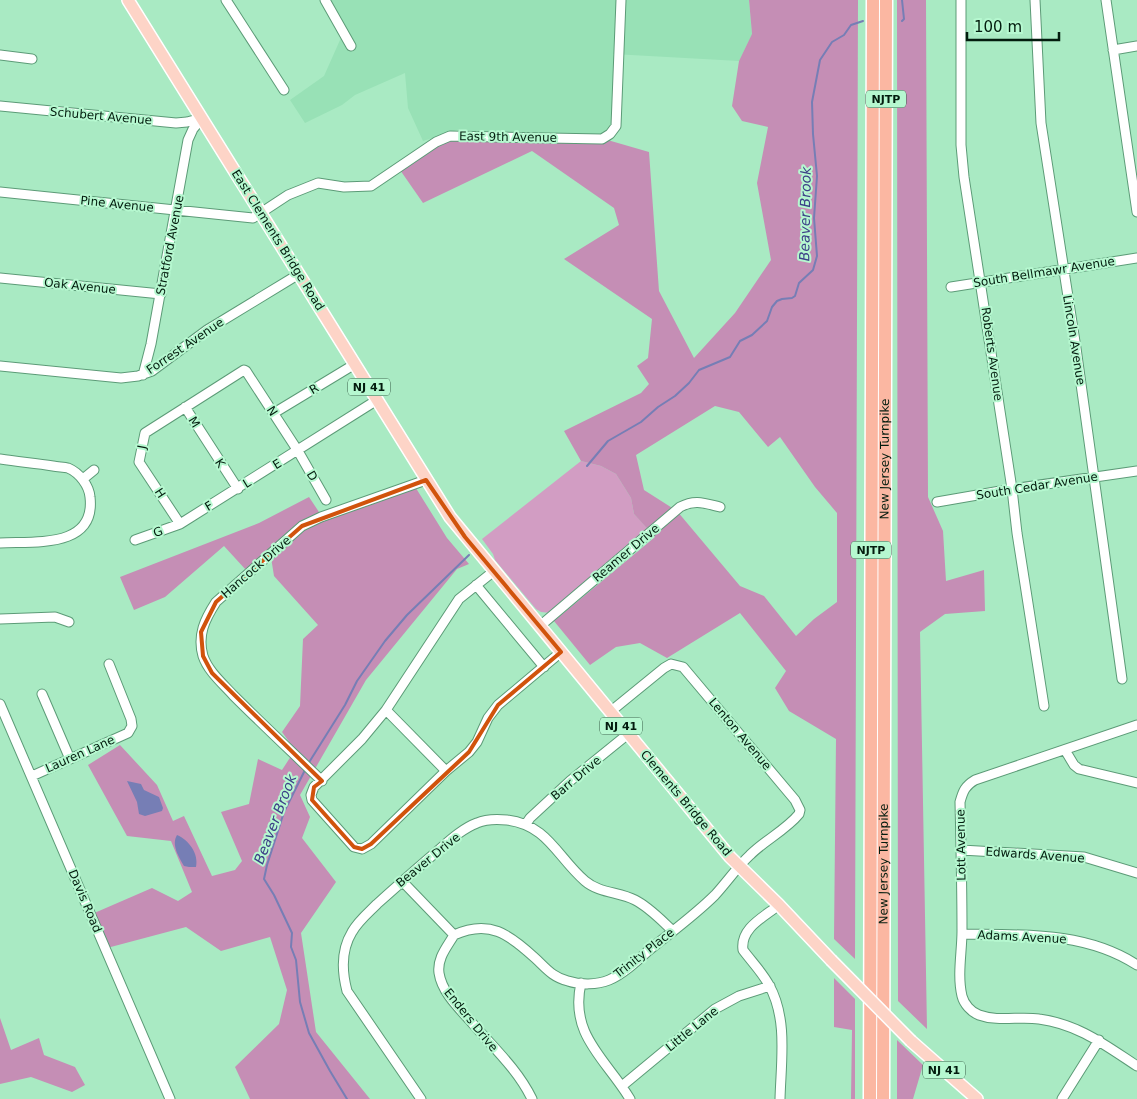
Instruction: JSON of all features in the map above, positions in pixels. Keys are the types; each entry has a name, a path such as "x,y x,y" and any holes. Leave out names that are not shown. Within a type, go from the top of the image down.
{"highway":[{"name":"New Jersey Turnpike","path":"870,1099 873,0"},
{"name":"New Jersey Turnpike","path":"883,1099 886,0"}],"main road":[{"name":"East Clements Bridge Road","path":"128,0 426,480"},
{"name":"Clements Bridge Road","path":"426,480 465,537 740,866 911,1040 976,1099"}],"street":[{"path":"226,0 284,90"},
{"path":"326,0 351,46"},
{"name":"East 9th Avenue","path":"262,214 270,206 288,195 318,183 344,187 371,186 436,142 450,136 602,138 610,134 616,126 621,0"},
{"name":"Roberts Avenue","path":"961,0 960,145 1012,489 1016,533 1044,706"},
{"name":"Lincoln Avenue","path":"1035,0 1041,123 1122,679"},
{"path":"1106,0 1137,212"},
{"path":"1113,50 1137,46"},
{"path":"0,55 32,60"},
{"name":"Schubert Avenue","path":"0,106 176,123 202,118"},
{"name":"Stratford Avenue","path":"142,375 151,344 177,210 188,140 192,129 202,118"},
{"name":"Pine Avenue","path":"0,192 253,218 262,214"},
{"name":"South Bellmawr Avenue","path":"951,287 1137,258"},
{"name":"Forrest Avenue","path":"0,366 121,378 142,375 152,371 207,330 299,274"},
{"name":"Oak Avenue","path":"0,278 160,294"},
{"name":"R","path":"274,413 355,364"},
{"name":"N","path":"185,407 244,370 298,452"},
{"path":"298,452 377,400"},
{"name":"J","path":"140,462 145,433 185,407"},
{"name":"M","path":"185,407 203,437"},
{"name":"K","path":"203,437 238,489"},
{"name":"E","path":"256,477 298,452"},
{"name":"D","path":"298,452 326,500"},
{"path":"0,460 69,468 82,478 90,493 91,507 88,520 81,530 70,537 52,541 0,543"},
{"name":"H","path":"140,462 180,524"},
{"path":"82,478 94,470"},
{"name":"South Cedar Avenue","path":"938,502 1137,471"},
{"name":"L","path":"238,489 256,477"},
{"name":"Hancock Drive","path":"322,781 212,673 203,656 200,632 208,613 216,602 302,526 321,517 426,480"},
{"name":"F","path":"180,524 238,489"},
{"name":"Reamer Drive","path":"540,626 680,507 695,501 720,507"},
{"name":"G","path":"135,540 180,524"},
{"path":"494,571 458,599 386,710 362,739 312,791 312,800 354,846 362,849 378,838 446,771 469,752 477,742 488,718 498,705 561,652"},
{"path":"476,585 544,667"},
{"path":"0,619 55,617 69,622"},
{"name":"Lauren Lane","path":"32,776 128,732 132,726 131,719 109,664"},
{"name":"Lenton Avenue","path":"610,712 664,668 671,664 683,667 795,800 800,810"},
{"path":"42,694 70,759"},
{"name":"Davis Road","path":"0,704 170,1099"},
{"path":"386,710 446,771"},
{"name":"Lott Avenue","path":"1099,1040 1055,1021 1037,1018 990,1018 978,1015 969,1009 962,996 960,968 962,934 960,802 966,786 975,780 1137,725"},
{"name":"Barr Drive","path":"526,824 570,781 628,734"},
{"path":"1065,750 1074,765 1079,769 1137,783"},
{"name":"Trinity Place","path":"454,935 465,930 478,928 498,931 509,936 551,974 567,981 599,983 611,979 638,960 714,896 752,853 797,817 800,810"},
{"name":"Beaver Drive","path":"421,1099 346,991 343,962 352,932 363,918 402,881 476,823 489,819 507,820 526,824 539,831 586,882 598,889 634,899 647,907 673,930"},
{"name":"Edwards Avenue","path":"961,850 1084,857 1126,868 1137,873"},
{"path":"402,881 454,935"},
{"path":"779,905 750,927 744,936 743,944 744,950 770,986 779,1011 782,1034 780,1099"},
{"name":"Adams Avenue","path":"962,934 1047,936 1077,940 1102,948 1137,965"},
{"name":"Enders Drive","path":"454,935 442,954 439,963 442,984 457,1006 516,1073 532,1099"},
{"path":"581,983 578,1005 583,1030 592,1048 630,1099"},
{"name":"Little Lane","path":"622,1086 714,1009 739,996 770,986"},
{"path":"1062,1099 1099,1040 1137,1066"}],"highlighted area":[{"path":"426,480 465,537 561,652 498,705 469,752 371,844 362,849 354,847 312,800 314,787 322,781 212,673 203,656 201,632 216,602 302,526"}],"shaded area":[{"path":"326,0 749,0 752,35 739,61 613,54 618,91 611,141 460,134 460,129 423,141 408,108 405,73 355,95 342,105 305,123 290,100 324,76 344,31"},
{"path":"749,0 858,0 855,959 834,939 836,739 789,711 775,688 786,671 740,613 667,658 640,643 616,647 590,665 554,621 655,537 634,514 631,498 616,474 601,466 581,461 564,431 641,393 649,384 637,366 648,358 652,319 564,259 619,225 614,208 532,151 423,203 398,167 460,134 611,141 649,152 659,291 694,358 735,313 771,260 757,183 768,127 742,121 732,106 739,61 752,34","holes":["715,406 739,412 768,447 780,437 815,487 837,513 837,602 814,619 796,636 764,596 740,586 677,511 644,490 636,455"]},
{"path":"897,0 926,0 928,497 943,531 946,581 984,570 985,611 945,614 920,632 927,1029 898,1001"},
{"path":"581,461 601,466 616,474 631,498 634,514 649,530 551,613 541,612 536,609 495,560 482,539"},
{"path":"414,485 447,538 469,564 457,569 366,680 300,795 310,817 302,838 336,882 301,933 316,1032 370,1099 250,1099 235,1067 279,1024 287,990 270,937 221,951 186,927 107,948 92,914 152,888 178,901 192,892 171,841 127,836 88,765 120,745 157,785 173,821 184,816 212,876 235,870 242,861 221,812 249,804 258,759 282,770 295,750 282,732 300,706 303,639 318,625 274,576 270,551 246,570 224,546 165,597 134,610 120,577 259,523 309,497 323,518"},
{"path":"834,978 855,999 855,1099 851,1099 852,1030 834,1027"},
{"path":"0,1018 11,1050 39,1038 44,1055 75,1067 85,1085 72,1092 31,1077 0,1084"},
{"path":"897,1040 923,1065 913,1099 897,1099"}],"water":[{"path":"127,781 141,784 144,790 159,797 163,808 162,811 145,816 139,814 137,802"},
{"path":"177,835 192,848 196,857 196,867 184,866 175,847"}],"waterway":[{"name":"Beaver Brook","path":"902,0 904,19 902,21"},
{"name":"Beaver Brook","path":"587,466 608,441 641,422 658,407 675,396 699,370 730,357 740,341 752,335 767,321 772,307 777,301 795,296 799,283 813,270 817,256 814,218 817,176 812,102 820,60 832,42 844,35 851,25 863,21"},
{"name":"Beaver Brook","path":"308,764 345,705 357,681 385,641 407,615 469,555"},
{"name":"Beaver Brook","path":"305,770 284,812 264,879 274,895 292,933 291,947 296,960 300,1002 309,1033 347,1099"}]}
